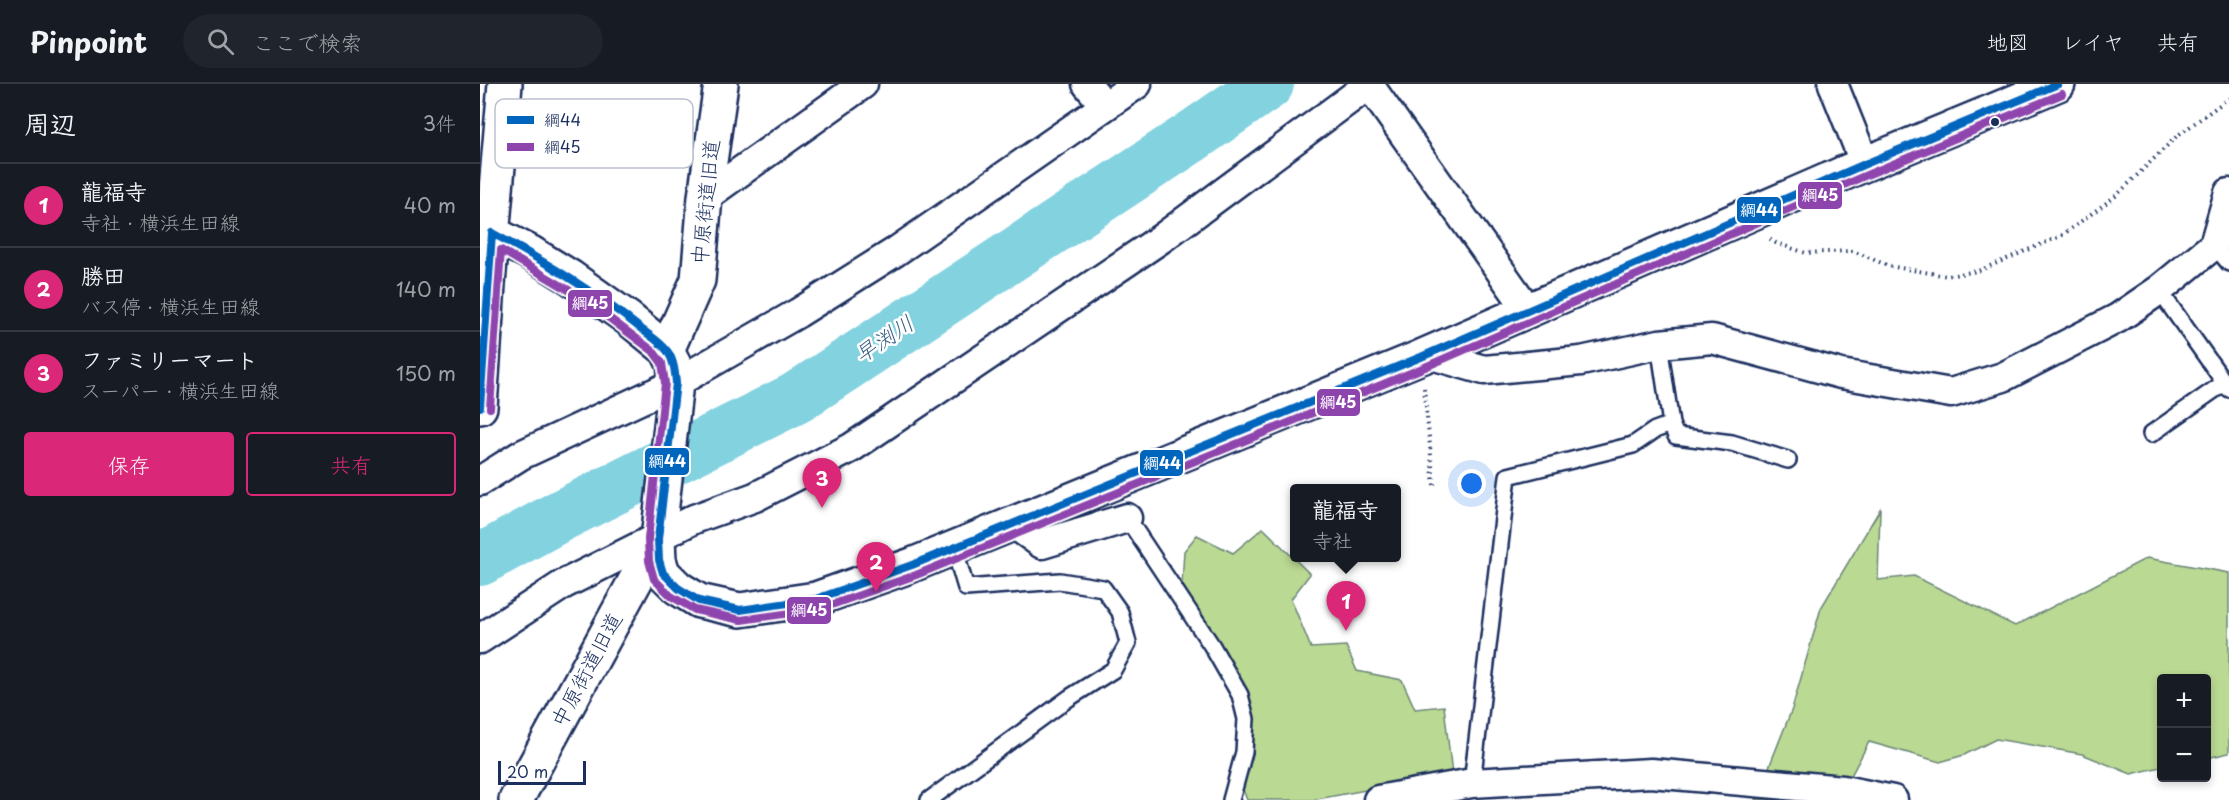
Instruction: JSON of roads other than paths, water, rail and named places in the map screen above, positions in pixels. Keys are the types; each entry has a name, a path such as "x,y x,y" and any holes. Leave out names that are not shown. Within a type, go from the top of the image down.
{"main road":[{"path":"503,99 505,84"},
{"name":"中原街道旧道","path":"667,350 698,280 705,197 720,84"},
{"path":"486,229 570,277 629,319 667,350 674,364 674,393 659,531 659,560 663,573 678,588 699,601 740,610 816,598 912,565 1426,365 1528,310 1864,164 2058,84"},
{"path":"480,407 486,229 495,160"},
{"name":"中原街道旧道","path":"516,800 659,531"}],"street":[{"path":"705,197 863,84"},
{"path":"1087,84 1105,106"},
{"path":"480,481 521,455 674,393 894,252 1137,84"},
{"path":"1833,84 1864,164"},
{"path":"480,639 564,584 659,531 755,497 851,448 1162,238 1369,85 1528,310"},
{"path":"1426,365 1484,370 1581,361 1659,344 1712,339 1841,374 1952,393 2002,377 2118,318 2159,290 2221,254 2229,193"},
{"path":"1014,524 1042,544 1127,518"},
{"path":"1378,800 1413,797 1472,783 1651,773 1843,790 1893,800"}],"lane":[{"path":"2151,434 2227,386 2159,290"},
{"path":"1659,344 1671,424 1676,436 1732,443 1788,460"},
{"path":"1472,783 1508,476 1633,445 1655,430 1671,424"},
{"path":"1127,518 1212,646 1240,694 1246,719 1244,752 1232,800"},
{"path":"929,800 1069,698 1113,670 1128,643 1120,612 1103,588 1060,581 966,588 954,548"}],"waterway":[{"name":"早渕川","path":"480,560 562,515 796,398 1268,84"}],"place":[{"name":"ファミリーマート","path":"822,508"},
{"name":"勝田","path":"876,592"},
{"name":"龍福寺","path":"1346,631"}]}
